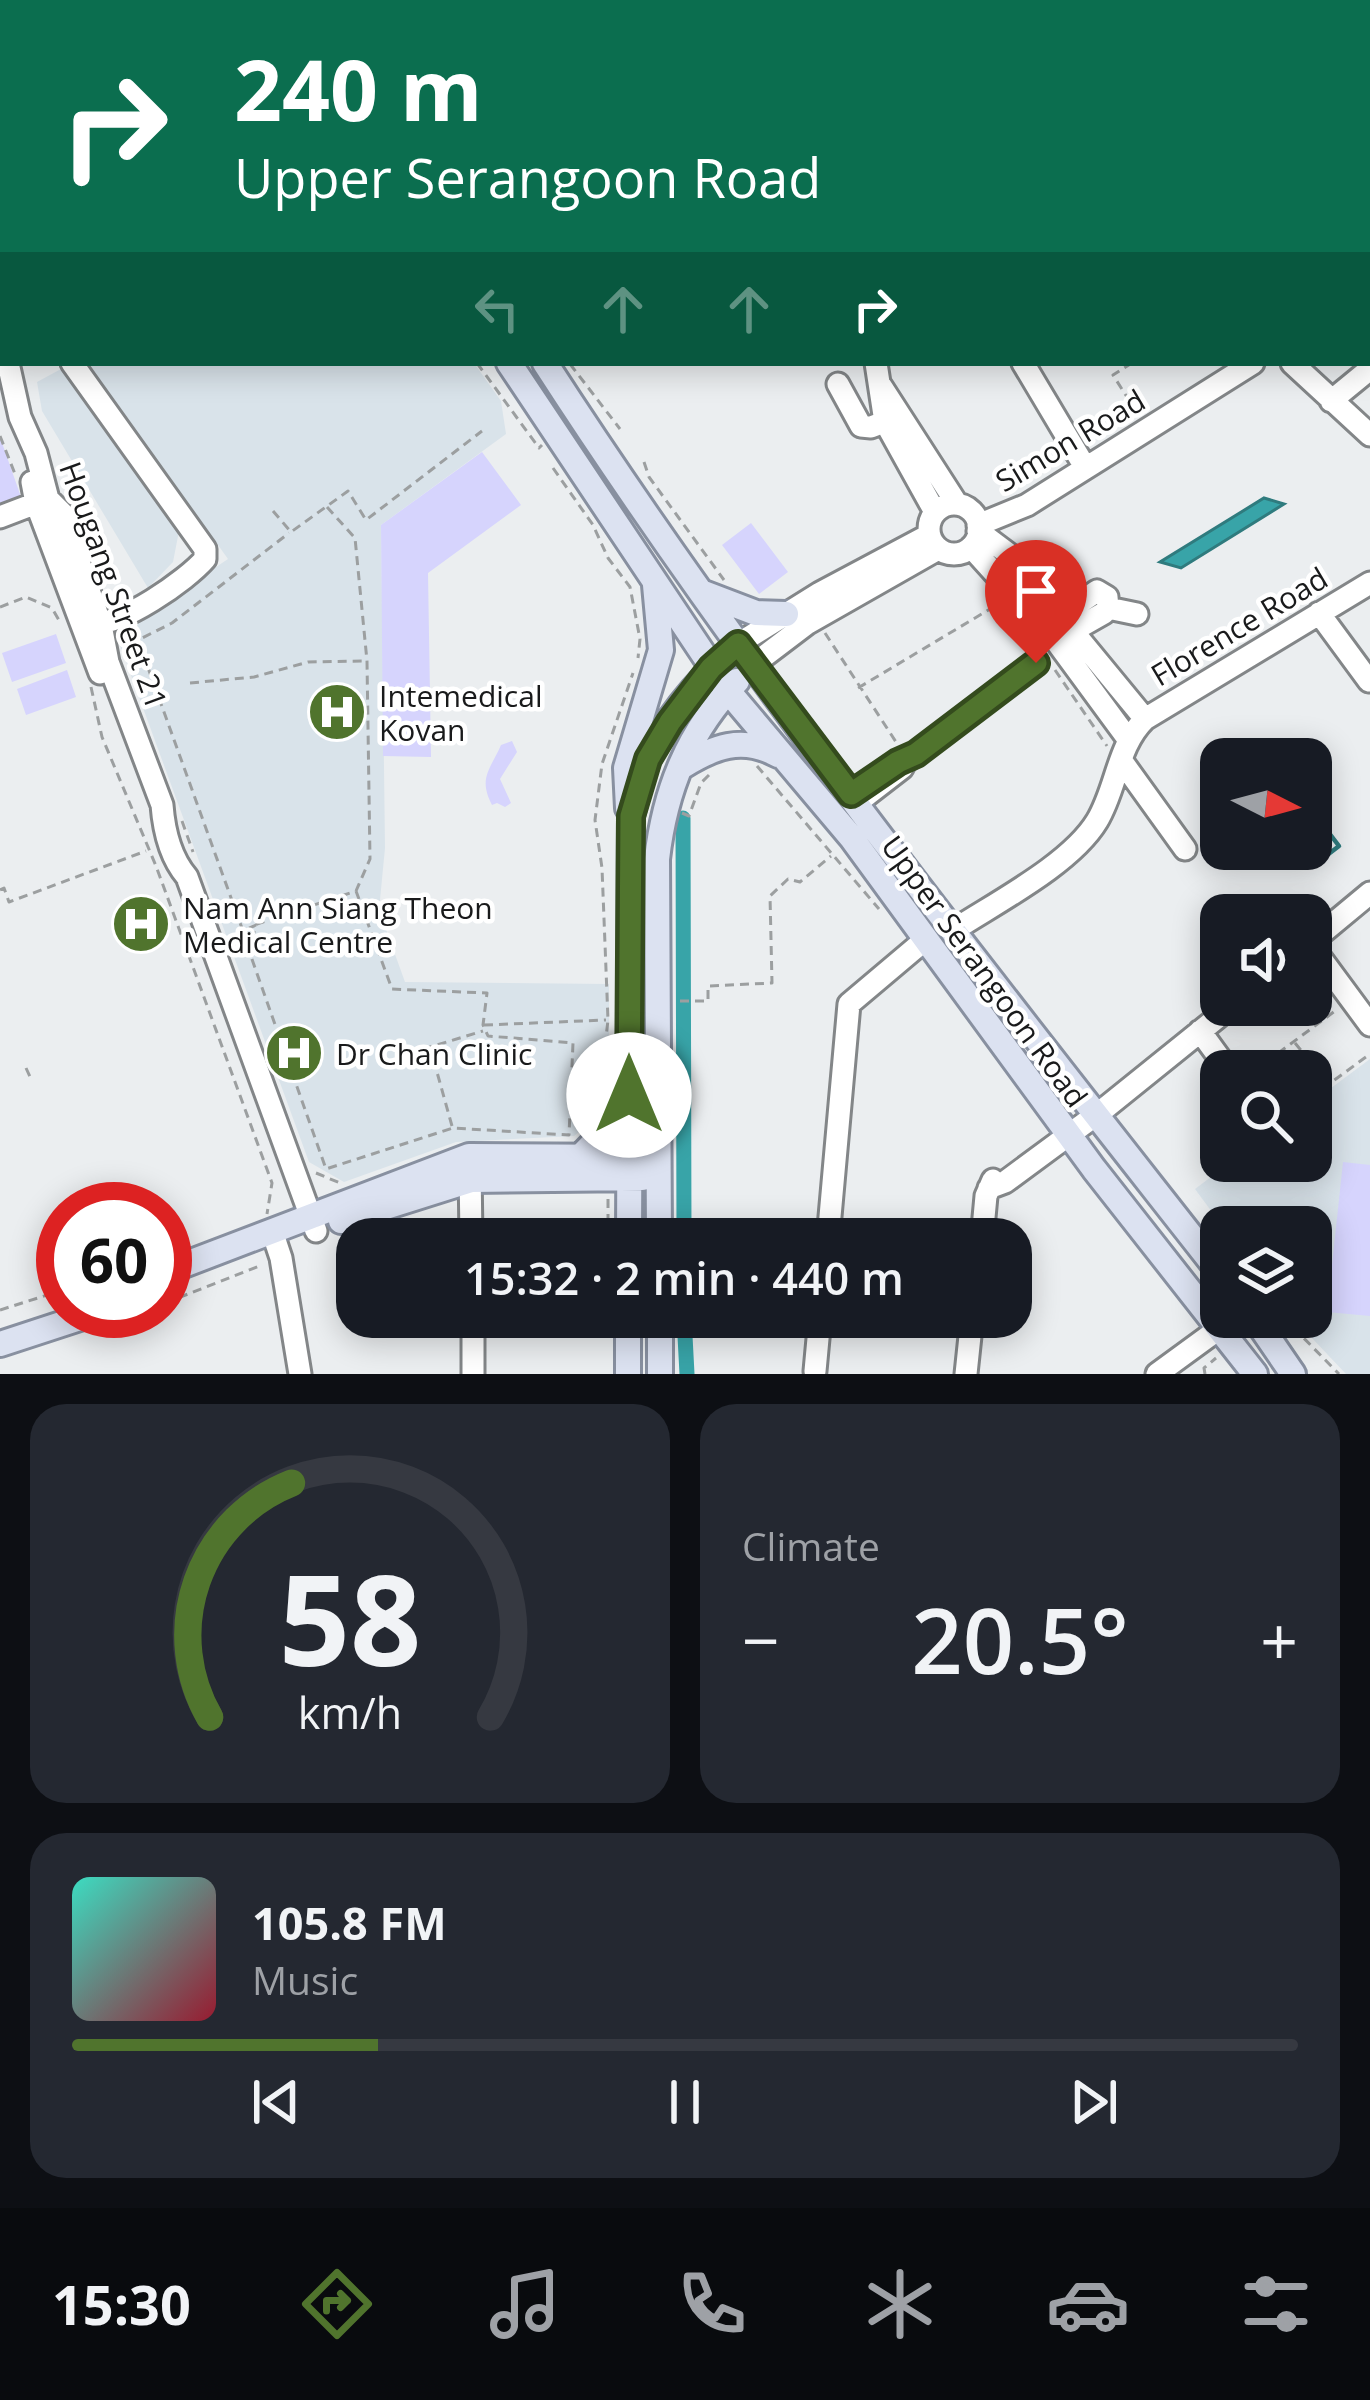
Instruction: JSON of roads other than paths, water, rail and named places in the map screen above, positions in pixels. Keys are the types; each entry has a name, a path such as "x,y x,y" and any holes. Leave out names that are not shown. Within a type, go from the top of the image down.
{"main road":[{"name":"Upper Serangoon Road","path":"511,366 728,692 851,837 1065,1131 1200,1303"},
{"name":"Upper Serangoon Road","path":"547,366 699,591 1200,1248"},
{"path":"626,1218 622,1176 629,1095 631,816 625,793 626,767 661,650 654,577"},
{"path":"699,591 756,613 785,614"},
{"path":"631,816 648,759 670,722 711,668 746,654"},
{"path":"659,1218 657,859 663,806 693,739 728,692 746,654"},
{"path":"680,767 728,745 762,746 786,760"},
{"path":"581,1156 607,1129 629,1095"},
{"path":"192,1277 277,1245 307,1225 470,1168 581,1156 622,1176"},
{"path":"1131,1163 1125,1172 1127,1186 1178,1276"},
{"path":"470,1168 622,1176 659,1167"},
{"path":"192,1265 277,1245"},
{"path":"0,1329 36,1318"},
{"path":"0,1344 36,1332"},
{"path":"628,1338 628,1374"},
{"path":"660,1338 660,1374"},
{"name":"Upper Serangoon Road","path":"1228,1338 1255,1374"},
{"path":"1268,1338 1293,1374"}],"street":[{"name":"Hougang Street 21","path":"6,366 36,453 42,501"},
{"path":"72,618 101,625 195,571 205,559 205,548 75,366"},
{"path":"878,366 889,406 946,508"},
{"path":"1025,366 1085,467"},
{"name":"Simon Road","path":"933,542 953,554 976,534 1248,366"},
{"path":"1295,366 1370,435"},
{"path":"1331,401 1370,369"},
{"path":"838,384 855,418 866,428 889,406"},
{"name":"Hougang Street 21","path":"0,400 42,501 72,618 151,811 164,828"},
{"name":"Hougang Street 21","path":"42,501 62,513 101,625 108,662 162,805 177,866 187,877 307,1225"},
{"path":"0,517 42,501"},
{"path":"946,508 969,509 976,534 1058,629 1145,718"},
{"path":"746,654 808,623 933,542 946,508"},
{"path":"1006,515 998,530 1003,547 1058,629 1185,849"},
{"path":"976,534 1003,547"},
{"path":"746,654 785,614 933,542"},
{"name":"Florence Road","path":"954,930 1070,851 1090,832 1125,750 1145,718 1370,583"},
{"path":"1058,629 1108,608 1137,614"},
{"path":"1319,614 1370,682"},
{"path":"855,798 1036,663"},
{"path":"1332,926 1370,893"},
{"path":"830,1218 849,1013 931,945"},
{"path":"1332,974 1370,1024"},
{"path":"985,1218 989,1188 997,1173 1065,1131 1206,1026"},
{"path":"1200,1031 1214,1050"},
{"path":"470,1168 471,1218"},
{"path":"277,1245 300,1374"},
{"path":"472,1338 473,1374"},
{"path":"815,1371 818,1338"},
{"path":"966,1374 970,1338"},
{"path":"1156,1374 1214,1338"}],"waterway":[{"path":"683,818 684,1218"},
{"path":"1332,837 1339,846 1332,851"},
{"path":"685,1338 687,1374"}],"place":[{"name":"Intemedical Kovan","path":"337,712"},
{"name":"Nam Ann Siang Theon Medical Centre","path":"141,924"},
{"name":"Dr Chan Clinic","path":"294,1053"}]}
